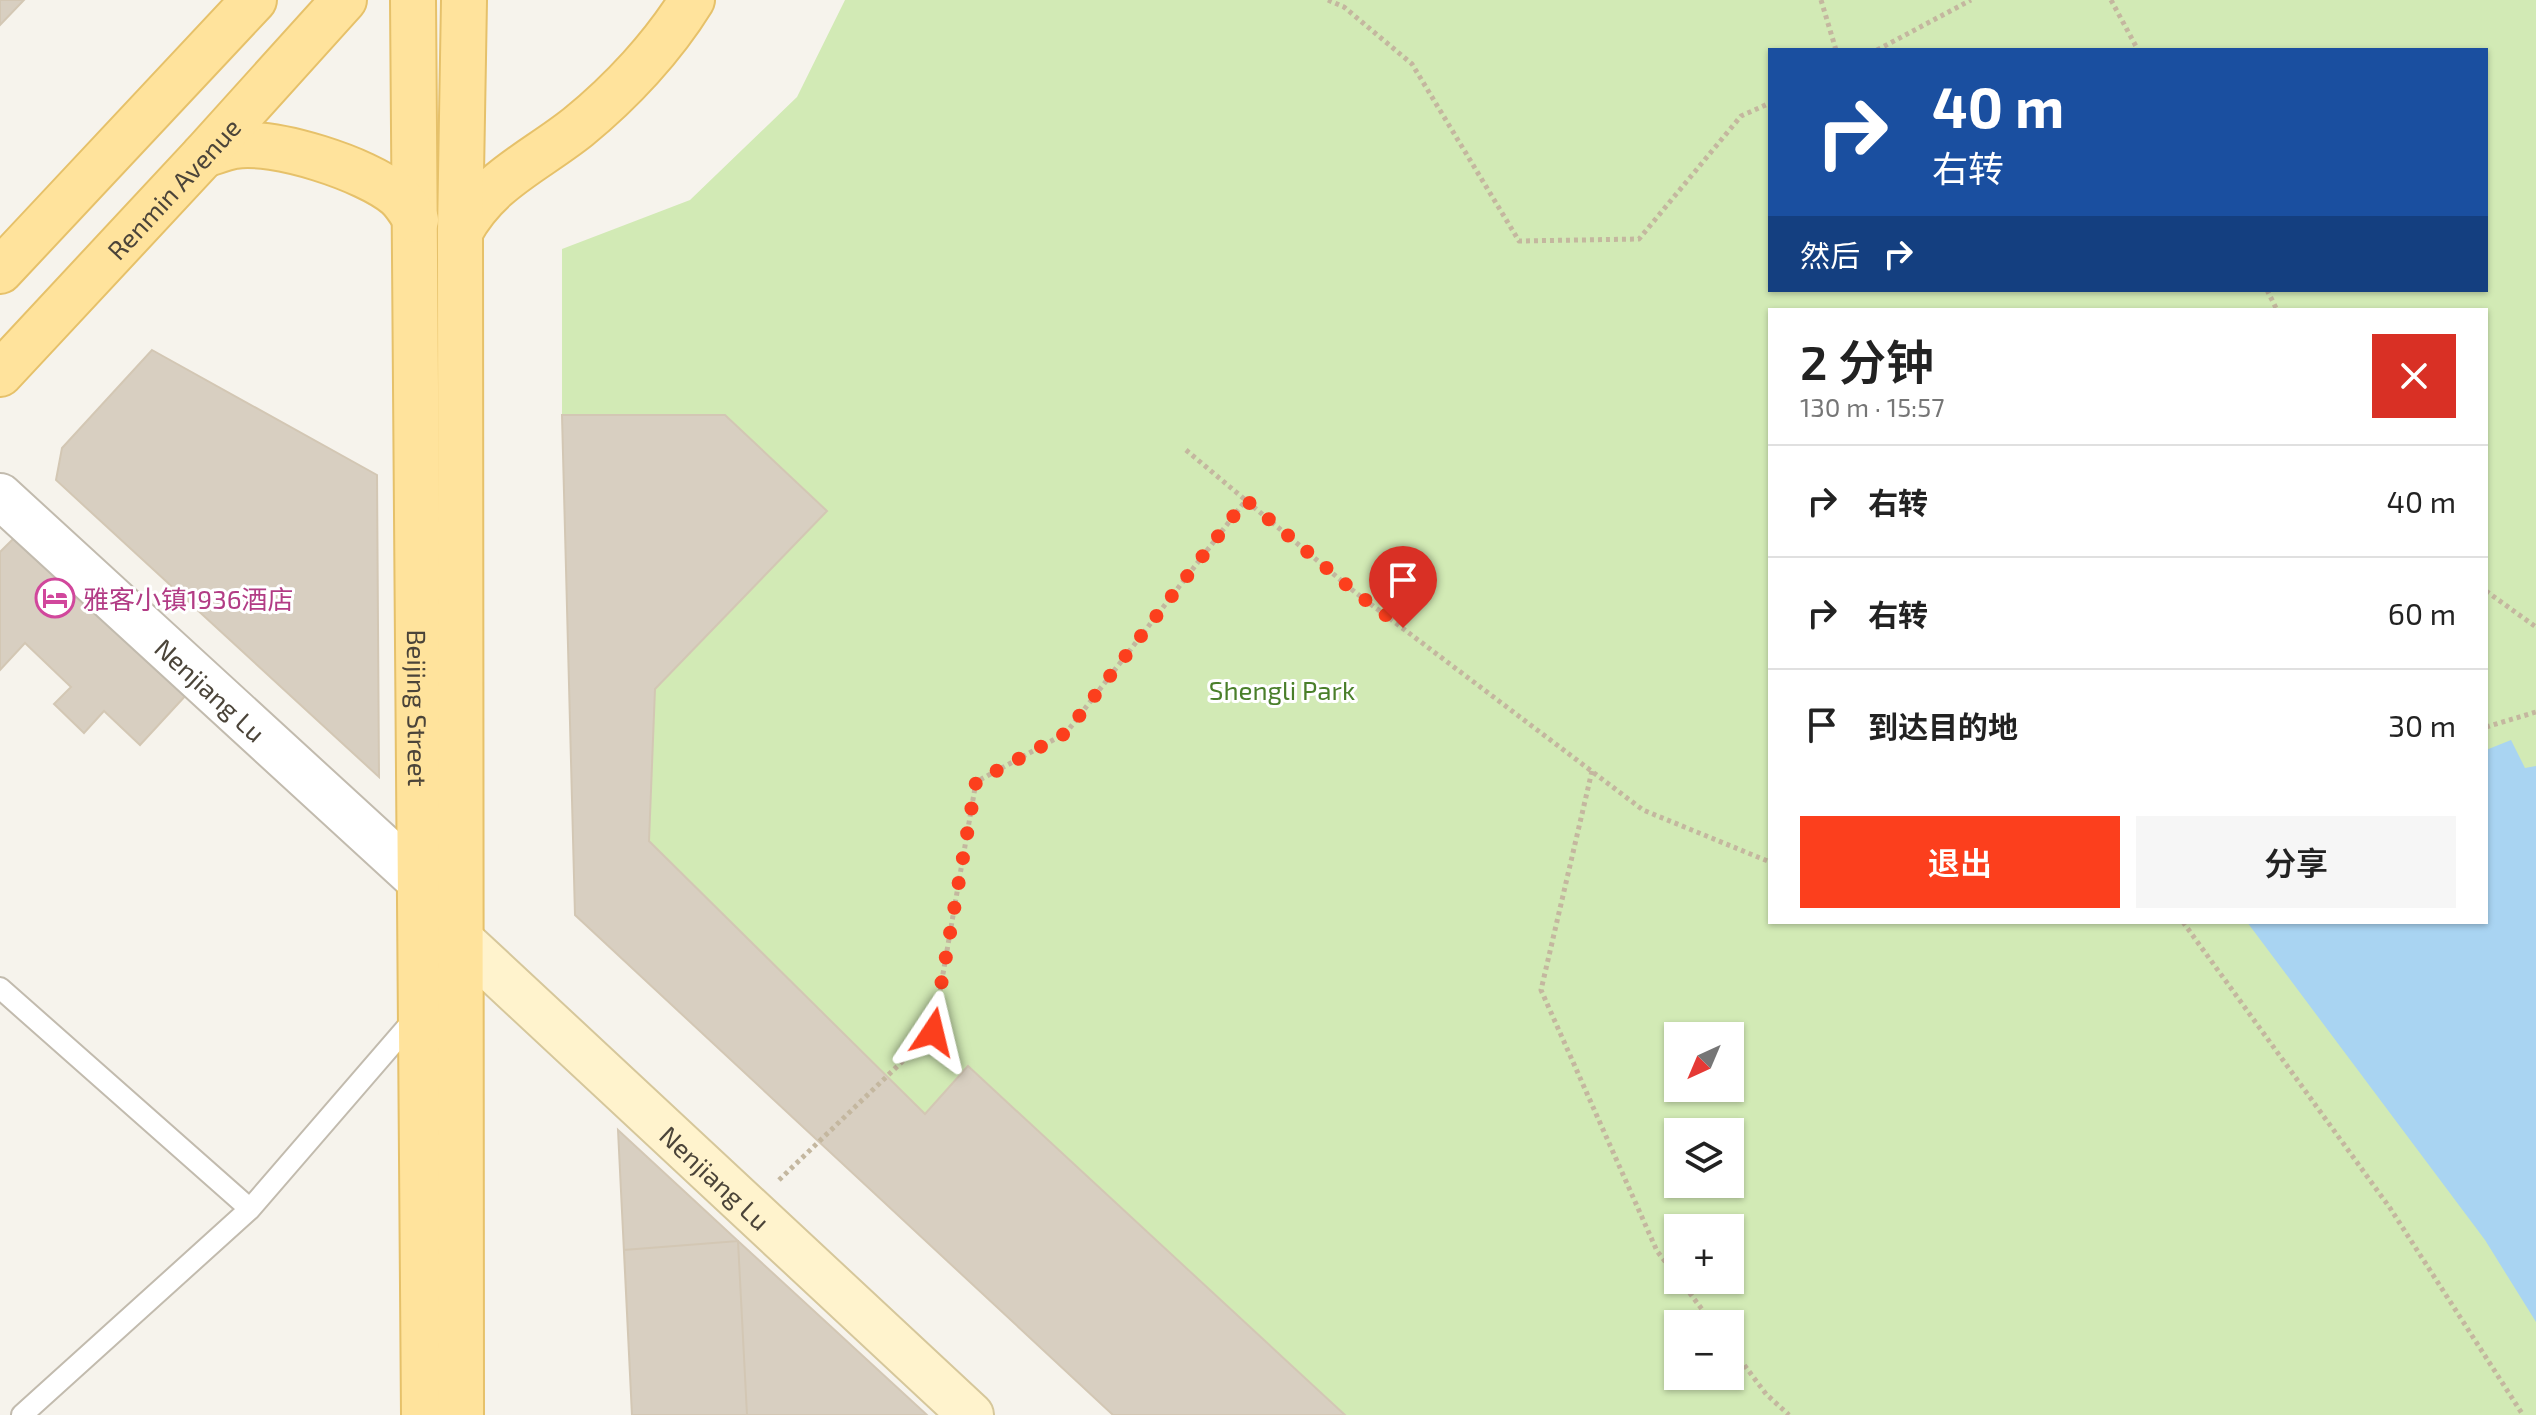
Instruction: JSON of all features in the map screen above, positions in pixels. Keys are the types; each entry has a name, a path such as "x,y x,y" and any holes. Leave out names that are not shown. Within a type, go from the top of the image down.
{"main road":[{"path":"0,271 254,0"},
{"name":"Renmin Avenue","path":"0,374 344,0"},
{"name":"Beijing Street","path":"413,0 424,1415"},
{"name":"Beijing Street","path":"461,1415 460,232 464,0"},
{"path":"460,232 484,195 581,124 650,58 692,0"},
{"path":"204,155 234,146 260,145 295,151 379,183 397,195 416,220"},
{"name":"Nenjiang Lu","path":"461,940 971,1415"}],"street":[{"name":"Nenjiang Lu","path":"0,496 421,882"}],"lane":[{"path":"0,988 250,1209"},
{"path":"22,1415 250,1209 420,1011"}],"path":[{"path":"1328,0 1344,7 1412,64 1519,241 1639,239 1741,116 1768,104"},
{"path":"1821,0 1835,48"},
{"path":"1881,48 1971,0"},
{"path":"2111,0 2137,48"},
{"path":"1186,450 1356,593 1643,810 1768,861"},
{"path":"749,1208 933,1032 976,782 1066,733 1246,500"},
{"path":"2488,592 2536,627"},
{"path":"2488,726 2536,712"},
{"path":"1592,771 1541,990 1657,1251 1664,1260"},
{"path":"2184,924 2390,1208 2523,1415"},
{"path":"1690,1294 1702,1310"},
{"path":"1744,1365 1766,1394 1789,1415"}],"green space":[{"name":"Shengli Park","path":"845,0 2536,0 2536,1415 1345,1415 968,1067 925,1114 649,841 655,689 827,511 725,415 562,415 562,249 690,200 797,97"}],"water":[{"path":"2511,740 2525,768 2536,766 2536,1322 2485,1240 2248,924 2488,924 2488,749"}],"building":[{"path":"0,0 24,0 0,25"},
{"path":"152,350 377,475 379,777 56,480 62,448"},
{"path":"562,415 725,415 827,511 655,689 649,841 925,1114 968,1066 1345,1415 1113,1415 575,915"},
{"name":"雅客小镇1936酒店","path":"15,537 199,681 140,745 104,711 84,733 54,704 71,687 25,643 0,670 0,552"},
{"path":"618,1130 738,1241 927,1415 632,1415"},
{"path":"738,1241 747,1415 632,1415 624,1250"}],"place":[{"name":"雅客小镇1936酒店","path":"55,598"}],"route":[{"path":"933,1032 976,782 1066,733 1246,500 1356,593 1403,628"}]}
